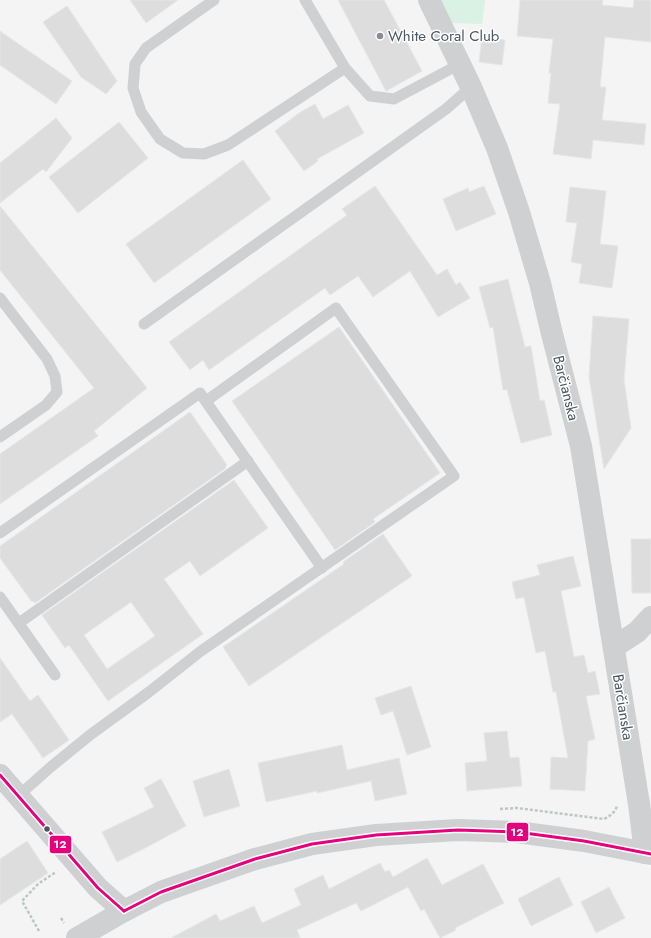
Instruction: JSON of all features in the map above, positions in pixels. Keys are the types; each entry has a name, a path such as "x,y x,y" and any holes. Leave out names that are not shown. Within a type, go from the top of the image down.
{"street":[{"name":"Barčianska","path":"77,938 161,892 255,859 312,844 376,835 458,830 517,832 584,841 648,853 581,446 540,283 519,212 497,148 471,87 429,0"},
{"path":"614,647 637,632 651,617"},
{"path":"0,775 98,888 124,911"}],"lane":[{"path":"214,0 146,48 135,64 133,88 141,112 160,139 183,153 204,154 228,145 344,68"},
{"path":"305,0 344,68 370,96 394,99 460,64"},
{"path":"144,324 446,109 471,87"},
{"path":"0,298 47,359 55,376 57,392 46,405 0,437"},
{"path":"18,796 90,735 149,692 201,651 454,476 336,308 206,401"},
{"path":"0,533 200,393 322,568"},
{"path":"18,624 248,461"},
{"path":"0,597 55,675"}],"path":[{"path":"494,809 517,808 604,819 611,815 617,807 617,802"},
{"path":"39,931 22,900 38,884 49,877"}],"green space":[{"path":"437,0 485,0 482,24 450,23"}],"building":[{"path":"130,0 178,0 146,23"},
{"name":"White Coral Club","path":"338,0 384,0 422,71 386,91"},
{"path":"520,0 603,0 602,5 633,8 634,0 651,0 651,42 605,37 600,87 606,87 602,120 646,124 644,145 593,140 591,159 553,154 560,104 548,103 551,73 549,73 553,39 517,36"},
{"path":"67,6 117,81 106,94 81,77 43,22"},
{"path":"0,31 72,81 56,104 0,65"},
{"path":"482,37 505,40 502,65 479,62"},
{"path":"315,104 323,119 348,105 364,133 317,159 318,161 304,171 275,131 299,113"},
{"path":"56,118 72,138 46,172 43,169 0,203 0,163"},
{"path":"119,122 148,158 78,213 49,177"},
{"path":"243,160 271,199 154,283 126,244"},
{"path":"375,186 437,275 447,269 456,285 460,282 470,298 438,317 410,271 373,297 358,276 330,295 325,288 209,370 203,360 190,370 169,342 347,215 342,209"},
{"path":"484,186 496,214 456,231 443,199 468,188 469,192"},
{"path":"570,187 606,191 600,244 618,246 612,288 579,283 582,264 571,262 577,223 566,222"},
{"path":"0,206 147,388 94,431 98,436 0,504 0,454 94,388 0,270"},
{"path":"508,279 525,347 531,346 540,401 544,400 552,435 521,443 507,390 503,390 493,327 490,328 479,287"},
{"path":"593,316 629,319 624,380 631,428 604,469 589,377"},
{"path":"339,327 440,473 373,519 375,522 335,550 232,401"},
{"path":"190,412 227,465 225,467 226,468 35,603 33,601 32,602 0,558 0,546"},
{"path":"234,480 268,528 200,576 190,561 164,579 203,634 108,701 69,645 65,648 42,615","holes":["131,602 155,636 107,669 84,635"]},
{"path":"383,534 412,576 249,686 223,647 344,564 343,562"},
{"path":"631,539 651,539 651,593 632,593"},
{"path":"573,556 581,586 561,591 574,657 584,655 588,673 595,671 600,694 586,696 595,739 588,741 585,791 550,789 551,757 568,758 556,692 553,692 545,651 536,653 524,597 516,599 512,582 540,575 537,565"},
{"path":"0,658 30,701 38,695 69,740 43,758 12,714 0,722"},
{"path":"411,686 431,747 407,755 393,711 381,715 375,698"},
{"path":"507,731 510,758 519,757 522,786 467,791 465,763 487,761 484,733"},
{"path":"342,745 347,770 399,758 407,794 375,801 371,781 266,802 258,763"},
{"path":"229,769 240,806 204,817 193,781"},
{"path":"161,779 186,826 117,862 102,832 154,807 144,788"},
{"path":"27,841 48,873 0,905 0,859"},
{"path":"427,858 442,885 483,864 504,903 455,928 456,930 440,938 424,909 421,911 408,887 361,911 356,903 297,930 300,938 171,938 216,914 220,921 254,906 262,923 301,905 294,889 323,875 329,889 380,863 385,872 389,870 393,877"},
{"path":"559,877 573,905 531,926 518,899"},
{"path":"609,887 625,918 596,933 581,902"}],"transit line":[{"name":"12","path":"0,775 98,888 124,911"},
{"name":"12","path":"124,911 161,892 255,859 312,844 376,835 458,830 517,832 584,841 651,854"}],"place":[{"name":"White Coral Club","path":"380,36"}]}
